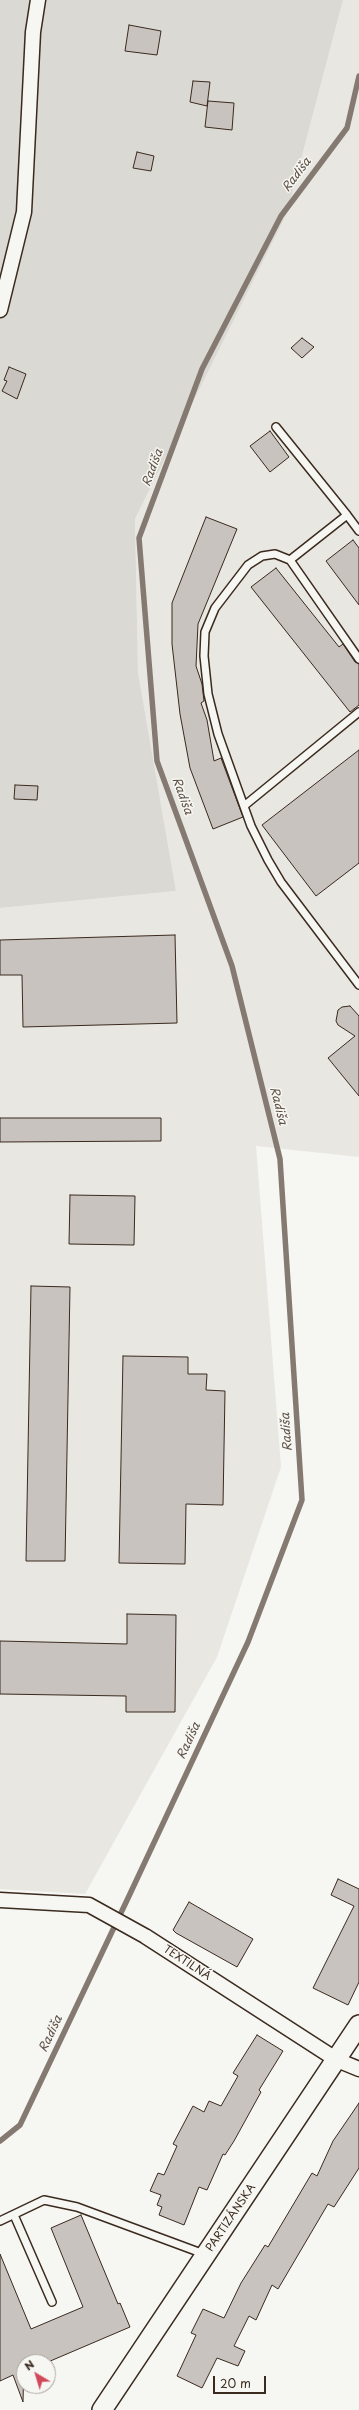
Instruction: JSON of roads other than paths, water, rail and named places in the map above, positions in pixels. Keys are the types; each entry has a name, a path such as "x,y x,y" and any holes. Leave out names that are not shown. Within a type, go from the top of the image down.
{"street":[{"path":"0,310 24,212 33,32 38,0"},
{"name":"TEXTILNÁ","path":"0,1900 89,1905 145,1936 338,2060 359,2069"},
{"name":"PARTIZÁNSKA","path":"102,2410 338,2060 359,2025"}],"lane":[{"path":"276,427 359,532"},
{"path":"290,560 347,515"},
{"path":"359,659 290,560 275,554 262,556 248,565 215,608 205,632 204,656 208,694 218,734 251,826 282,882 359,984"},
{"path":"244,806 359,712"},
{"path":"0,2222 44,2200 77,2207 206,2255"},
{"path":"14,2215 52,2302"}],"waterway":[{"name":"Radiša","path":"0,2141 20,2125 129,1896 248,1642 302,1500 280,1159 232,966 157,761 139,538 202,369 281,216 347,128 359,76"}]}
